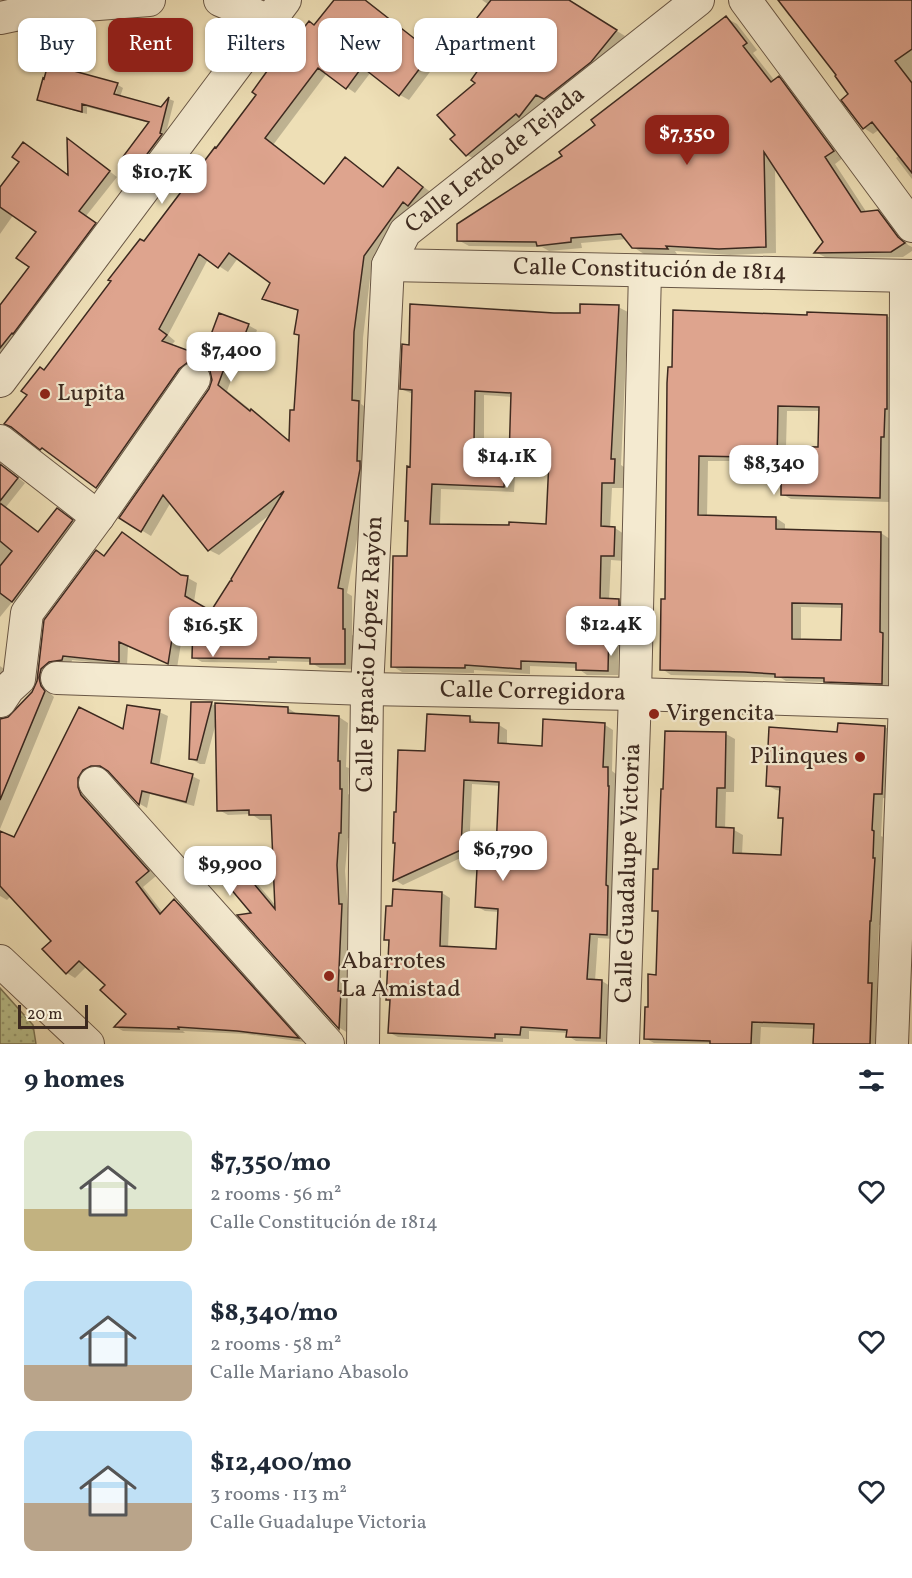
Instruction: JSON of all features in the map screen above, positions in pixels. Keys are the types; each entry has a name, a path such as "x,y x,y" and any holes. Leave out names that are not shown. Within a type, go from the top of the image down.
{"street":[{"path":"0,18 47,8 149,0"},
{"path":"0,381 277,10 220,0"},
{"name":"Calle Lerdo de Tejada","path":"388,265 405,232 698,0"},
{"path":"745,0 912,226"},
{"name":"Calle Constitución de 1814","path":"388,265 909,276"},
{"name":"Calle Ignacio López Rayón","path":"363,1044 368,689 388,265"},
{"name":"Calle Guadalupe Victoria","path":"623,1044 635,694 645,271"},
{"path":"892,1044 908,702 909,276"},
{"path":"0,700 19,680 27,613 98,517 194,379"},
{"path":"0,441 98,517"},
{"name":"Calle Corregidora","path":"57,678 368,689 908,702"},
{"path":"95,783 328,1044"},
{"path":"0,961 88,1044"}],"green space":[{"path":"0,988 33,1025 36,1044 0,1044"}],"building":[{"path":"334,0 365,0 388,18 320,18"},
{"path":"491,0 569,0 617,30 591,62 544,99 536,95 519,117 516,114 466,156 450,139 455,135 437,115 475,83 471,80 477,72 557,72 557,18 477,18"},
{"path":"778,0 912,0 912,49 895,61 912,83 912,173 872,122 863,129 841,100 848,94 836,75"},
{"path":"726,16 747,43 743,46 771,82 779,76 834,151 825,157 861,212 878,210 905,243 891,252 814,253 823,242 764,152 766,247 632,248 621,234 571,238 571,242 537,246 536,242 457,241 457,224 562,156 559,152 595,125 591,120"},
{"path":"318,20 318,68 265,138 324,184 345,157 383,187 398,167 423,187 408,206 403,202 364,256 354,332 352,400 359,401 357,461 360,461 360,469 338,588 343,589 345,664 310,664 310,658 192,658 193,622 175,620 168,664 119,642 119,662 63,656 62,660 49,662 41,669 39,678 45,691 0,800 0,719 8,717 32,692 37,681 44,620 96,550 104,556 122,532 181,575 188,576 185,596 211,611 232,581 231,579 284,491 208,551 163,495 141,532 119,518 209,389 212,380 210,371 205,365 196,361 187,363 179,369 96,488 42,448 40,450 4,424 27,395 21,391 40,367 44,370 111,281 108,280 140,239 144,241 216,148 256,95 252,92 266,72 306,72 306,25 309,21 314,25","holes":["229,253 270,283 262,299 298,310 294,334 299,335 294,410 290,410 289,441 218,385 232,347 239,350 249,324 219,313 203,356 162,341 167,335 159,329 199,254 218,268"]},
{"path":"402,29 414,38 414,72 417,72 399,96 368,72 402,72"},
{"path":"46,72 77,72 118,83 114,94 161,107 169,97 160,133 162,134 136,169 122,158 149,122 82,104 82,112 37,100"},
{"path":"323,72 358,72 346,89"},
{"path":"67,138 110,171 79,211 96,223 0,348 0,305 29,267 16,258 36,232 0,207 0,187 19,162 12,157 23,142 68,175"},
{"path":"410,304 554,313 580,313 580,304 619,305 611,459 615,459 614,483 602,483 601,526 615,527 614,556 601,556 600,598 619,599 619,628 609,628 608,671 576,670 576,663 521,661 521,669 465,665 465,668 391,667 393,556 407,556 408,521 405,521 407,466 410,467 412,390 400,389 402,344 409,345","holes":["475,391 511,393 509,459 549,460 546,524 509,522 509,525 430,524 432,484 504,487 507,443 474,441"]},
{"path":"673,310 807,315 807,312 887,315 887,409 885,409 884,437 881,437 880,498 781,495 781,446 818,447 819,407 778,406 777,461 746,461 746,457 699,456 698,515 776,517 776,529 881,532 882,684 824,682 824,678 775,677 775,674 744,672 660,670 661,599 665,599 667,383 668,367 672,367","holes":["792,603 842,604 841,640 792,639"]},
{"path":"0,464 18,478 0,501"},
{"path":"0,503 38,532 57,508 73,520 12,602 0,593 0,566 12,551 0,541"},
{"path":"191,702 212,702 197,760 189,759"},
{"path":"215,703 288,707 288,713 339,716 338,761 340,761 340,789 342,789 341,833 339,833 337,865 339,904 342,904 338,991 341,991 339,1029 237,915 251,913 219,875 245,873 275,909 271,815 249,815 249,810 217,811"},
{"path":"127,705 160,710 151,763 193,774 186,802 142,791 139,805 108,771 100,766 91,766 83,770 78,778 81,795 149,871 136,882 160,914 174,899 299,1038 178,1027 179,1029 114,1027 126,1014 100,990 105,985 79,961 66,974 42,949 51,941 0,886 0,831 14,837 79,707 123,729"},
{"path":"427,714 470,716 470,722 499,723 498,743 542,746 543,719 605,723 603,767 608,767 609,786 607,935 590,934 587,979 602,980 600,1038 566,1037 567,1030 521,1027 520,1035 495,1034 495,1038 388,1033 390,1000 386,1000 389,940 384,940 386,906 392,906 393,889 442,892 440,946 496,949 498,909 475,907 478,849 496,850 499,782 464,780 461,850 393,881 398,750 425,751"},
{"path":"838,723 885,726 882,794 874,794 872,830 874,831 873,858 875,858 868,983 872,983 870,1044 813,1044 814,1024 752,1022 751,1044 710,1044 710,1041 644,1039 645,1007 648,1007 648,974 656,975 658,911 652,911 653,869 658,869 665,731 726,732 725,788 717,788 716,827 734,828 733,853 781,855 783,818 778,818 780,787 766,786 769,727 837,732"}],"place":[{"name":"Lupita","path":"45,394"},
{"name":"Virgencita","path":"654,714"},
{"name":"Pilinques","path":"860,757"},
{"name":"Abarrotes La Amistad","path":"329,976"}]}
